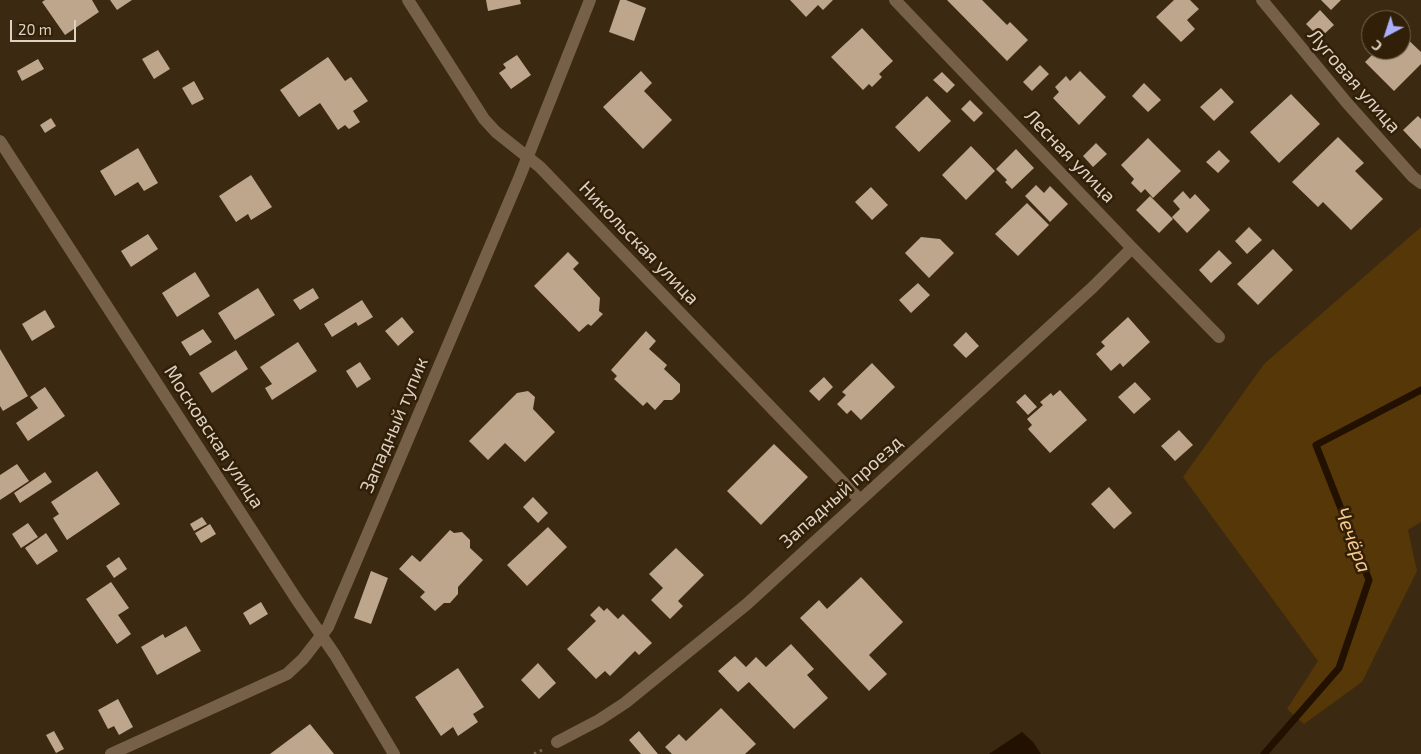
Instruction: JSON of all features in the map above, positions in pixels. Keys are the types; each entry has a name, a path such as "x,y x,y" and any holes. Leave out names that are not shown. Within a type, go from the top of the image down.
{"street":[{"name":"Никольская улица","path":"408,0 484,118 496,132 540,167 860,500"},
{"name":"Западный тупик","path":"111,754 287,674 303,658 328,627 527,157 590,0"},
{"name":"Лесная улица","path":"896,0 1219,337"},
{"name":"Луговая улица","path":"1262,0 1347,103 1421,184"},
{"name":"Московская улица","path":"0,141 335,656 394,754"},
{"name":"Западный проезд","path":"557,742 599,720 625,702 747,604 1093,287 1132,248"}],"shaded area":[{"path":"1421,227 1421,522 1408,530 1417,571 1362,682 1304,724 1287,709 1318,661 1183,477 1264,364"},
{"path":"1022,732 1033,742 1041,754 989,754"}],"building":[{"path":"45,0 92,0 99,12 65,35 42,2"},
{"path":"110,0 132,0 117,10"},
{"path":"486,0 520,0 521,4 488,11"},
{"path":"620,0 626,0 646,8 634,41 609,32"},
{"path":"790,0 833,0 823,10 818,5 806,17"},
{"path":"947,0 982,0 1007,25 1010,22 1028,40 1007,61"},
{"path":"1174,0 1190,0 1199,9 1187,20 1195,29 1181,42 1156,17"},
{"path":"1321,0 1341,0 1331,10"},
{"path":"1320,10 1334,25 1320,38 1306,24"},
{"path":"862,28 893,61 879,74 882,77 872,87 869,84 863,90 831,57"},
{"path":"1411,42 1421,52 1421,64 1394,91 1365,62 1367,60 1411,60"},
{"path":"158,50 170,69 154,79 142,59"},
{"path":"517,55 531,75 511,89 499,73 506,68 503,64"},
{"path":"328,57 345,81 351,77 368,101 353,111 360,122 349,129 345,125 338,130 320,103 299,117 280,90"},
{"path":"38,59 44,69 22,81 17,71"},
{"path":"1040,65 1049,74 1032,91 1023,82"},
{"path":"641,71 652,83 644,91 672,120 643,149 603,107"},
{"path":"1080,71 1106,97 1079,125 1053,98 1059,92 1055,87 1066,76 1070,81"},
{"path":"942,72 955,85 947,93 933,80"},
{"path":"194,81 204,99 192,105 182,88"},
{"path":"1144,83 1161,100 1148,112 1132,96"},
{"path":"1221,88 1234,102 1214,121 1200,107"},
{"path":"1291,94 1320,124 1279,163 1250,132"},
{"path":"927,96 951,121 919,152 895,127"},
{"path":"970,100 983,113 974,122 961,109"},
{"path":"1418,116 1421,119 1421,149 1403,130"},
{"path":"51,118 56,126 45,133 40,125"},
{"path":"1338,137 1364,163 1355,171 1383,199 1351,230 1323,202 1318,207 1292,182"},
{"path":"1148,138 1181,171 1153,198 1145,189 1141,193 1131,183 1134,179 1121,165"},
{"path":"1096,143 1107,154 1093,167 1083,156"},
{"path":"971,146 995,171 966,200 942,175"},
{"path":"138,148 158,183 144,191 138,182 115,196 100,171"},
{"path":"1016,149 1034,168 1012,189 1005,182 1007,180 996,169"},
{"path":"1219,150 1230,161 1218,173 1206,162"},
{"path":"251,175 272,207 251,220 248,214 236,222 219,196"},
{"path":"1036,185 1044,193 1050,186 1068,204 1050,222 1025,196"},
{"path":"871,187 888,205 872,220 855,202"},
{"path":"1183,191 1190,199 1195,194 1210,210 1187,233 1172,217 1180,209 1173,201"},
{"path":"1150,196 1173,219 1159,233 1136,210"},
{"path":"1027,203 1049,225 1018,256 995,234"},
{"path":"1249,227 1262,240 1247,254 1235,241"},
{"path":"148,234 158,249 131,267 121,251"},
{"path":"921,237 940,239 954,253 929,278 905,253"},
{"path":"1273,249 1293,270 1258,305 1237,284"},
{"path":"1219,250 1232,263 1211,283 1199,270"},
{"path":"568,252 579,263 573,269 600,298 599,311 603,314 591,326 588,324 579,332 534,286"},
{"path":"195,272 210,296 177,317 162,293"},
{"path":"918,283 930,295 911,313 899,300"},
{"path":"258,288 275,315 235,340 218,313"},
{"path":"313,288 319,298 300,310 293,300"},
{"path":"362,300 373,317 358,326 356,322 332,337 324,324"},
{"path":"45,310 55,327 32,341 22,324"},
{"path":"402,317 414,332 398,346 385,331"},
{"path":"1128,317 1150,342 1123,367 1120,363 1111,371 1096,354 1105,346 1101,342"},
{"path":"203,329 212,342 190,356 181,342"},
{"path":"646,331 656,341 649,349 667,365 664,369 680,384 680,392 672,400 664,400 655,410 647,402 643,406 614,379 617,376 611,370"},
{"path":"966,332 979,346 966,358 953,345"},
{"path":"298,342 317,371 272,400 265,388 272,384 260,367"},
{"path":"0,349 28,396 3,411 0,406"},
{"path":"236,350 248,369 212,393 199,373"},
{"path":"360,362 371,379 357,388 346,371"},
{"path":"872,363 895,387 861,420 851,410 847,414 837,404 846,395 842,392"},
{"path":"824,377 833,387 819,401 809,391"},
{"path":"1135,382 1151,399 1134,414 1118,397"},
{"path":"45,387 65,416 28,441 16,423 38,408 30,397"},
{"path":"1060,390 1087,420 1050,453 1028,429 1032,425 1027,419 1043,405 1040,402 1051,393 1053,396"},
{"path":"528,391 535,397 533,409 555,432 525,462 505,443 488,460 469,441 517,393"},
{"path":"1025,394 1037,407 1028,415 1016,402"},
{"path":"1179,430 1193,445 1175,461 1161,446"},
{"path":"774,444 808,477 761,525 727,491"},
{"path":"17,464 29,481 0,500 0,475"},
{"path":"97,471 120,504 67,540 53,518 59,514 51,502"},
{"path":"45,472 52,482 20,503 14,493"},
{"path":"1109,487 1132,513 1114,529 1091,504"},
{"path":"533,497 548,513 538,523 523,507"},
{"path":"202,517 207,524 194,531 190,524"},
{"path":"28,523 38,537 21,548 12,534"},
{"path":"210,524 216,534 201,543 195,533"},
{"path":"548,527 567,547 527,586 507,565"},
{"path":"450,530 454,533 462,532 470,540 470,548 483,560 458,587 458,594 450,603 444,603 435,611 420,597 425,592 399,569 412,555 420,562"},
{"path":"46,533 58,551 37,565 25,548"},
{"path":"676,548 704,575 678,601 683,606 670,619 651,600 663,588 649,574"},
{"path":"119,557 127,569 114,578 106,566"},
{"path":"371,571 388,578 371,624 354,618"},
{"path":"861,577 903,622 869,655 887,674 869,691 800,618 819,600 827,609"},
{"path":"111,582 129,608 118,615 131,634 117,644 86,599"},
{"path":"261,602 268,614 250,625 243,613"},
{"path":"599,606 604,611 607,608 618,619 623,614 652,643 639,655 635,651 610,676 605,671 596,679 567,649 596,621 590,615"},
{"path":"186,626 201,651 157,675 141,647 163,634 165,638"},
{"path":"791,644 814,669 807,675 828,698 794,729 749,682 738,692 718,671 735,656 746,667 756,657 766,667"},
{"path":"538,663 556,683 539,699 521,680"},
{"path":"458,668 484,707 473,714 478,722 458,736 453,727 441,736 415,697"},
{"path":"118,699 133,727 119,735 114,726 108,729 98,710"},
{"path":"721,708 756,744 745,754 672,754 665,747 679,734 686,741"},
{"path":"310,724 334,754 270,754"},
{"path":"54,731 64,749 56,753 46,735"},
{"path":"639,731 658,754 641,754 629,740"}],"waterway":[{"name":"Чечёра","path":"1264,754 1339,668 1369,580 1316,445 1421,390"}]}
